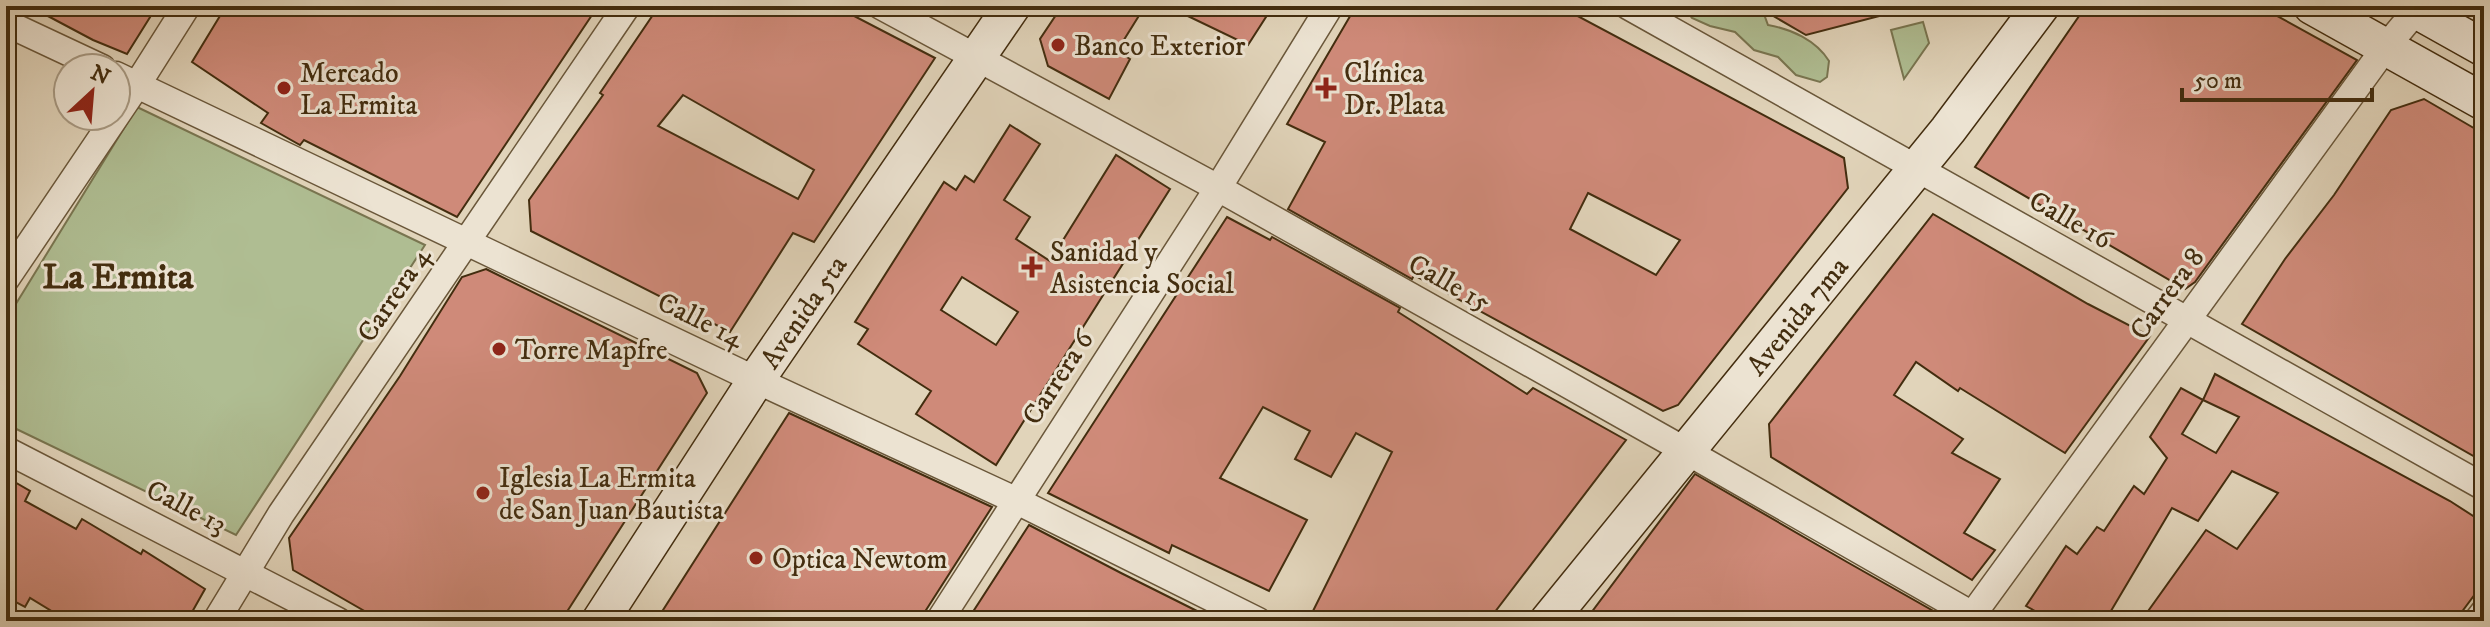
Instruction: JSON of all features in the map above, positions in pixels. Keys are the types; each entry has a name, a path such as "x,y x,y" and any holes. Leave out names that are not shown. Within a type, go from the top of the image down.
{"street":[{"path":"132,74 187,6"},
{"name":"Carrera 4","path":"216,621 281,514 627,6"},
{"name":"Calle 15","path":"881,6 1218,188 1686,451 1975,619"},
{"name":"Avenida 5ta","path":"600,621 756,380 1012,6"},
{"name":"Carrera 6","path":"939,621 1218,188 1330,6"},
{"name":"Calle 16","path":"1628,6 2484,487"},
{"name":"Avenida 7ma","path":"1548,621 1916,170 2041,6"},
{"path":"2312,6 2484,102"},
{"path":"2415,7 2484,48"},
{"name":"Carrera 8","path":"1975,619 2186,319 2415,7"},
{"path":"6,23 68,52"},
{"name":"Calle 14","path":"132,82 1015,500 1258,621"},
{"path":"6,279 95,132"},
{"name":"Calle 13","path":"6,450 338,621"},
{"path":"2477,621 2484,612"}],"green space":[{"path":"1683,6 1761,6 1768,25 1802,37 1824,54 1829,61 1827,77 1820,82 1796,75 1778,57 1754,50 1735,32 1692,18"},
{"path":"1923,22 1929,43 1904,79 1891,30"},
{"path":"137,107 425,245 236,535 6,424 6,320 122,132 132,132 132,115"}],"building":[{"path":"29,6 157,6 128,52 93,40"},
{"path":"226,6 598,6 457,217 304,140 300,145 261,123 268,113 192,62"},
{"path":"659,6 835,6 935,58 814,242 793,233 730,332 531,231 529,200 603,95 600,93","holes":["683,95 814,170 798,199 658,126"]},
{"path":"1062,6 1145,6 1117,51 1130,59 1109,99 1048,66 1040,39"},
{"path":"1167,6 1273,6 1248,45"},
{"path":"1356,6 1559,6 1844,158 1848,188 1678,405 1663,411 1414,275 1412,279 1288,209 1325,142 1287,124","holes":["1588,193 1680,240 1656,275 1570,229"]},
{"path":"1756,6 1890,6 1891,13 1806,35"},
{"path":"2086,6 2259,6 2357,60 2195,282 2185,289 1975,167"},
{"path":"2424,99 2484,134 2484,462 2242,324 2391,110"},
{"path":"1010,125 1040,144 1004,200 1030,217 1016,239 1050,261 1116,155 1170,189 996,465 916,414 931,391 858,344 868,329 855,322 944,182 956,190 965,176 974,182","holes":["962,277 1018,312 996,345 941,310"]},
{"path":"1933,214 2088,304 2150,336 2065,453 1960,388 1958,391 1916,362 1894,395 1963,439 1952,453 2000,479 1964,533 1995,550 1972,580 1771,457 1769,424"},
{"path":"1227,217 1270,240 1272,237 1400,308 1398,312 1527,394 1533,388 1626,440 1488,621 1330,621 1312,613 1392,452 1356,433 1331,477 1295,459 1310,431 1263,407 1220,478 1307,520 1269,591 1172,545 1169,553 1048,493"},
{"path":"486,269 697,373 707,393 561,621 382,621 293,570 289,538 400,376 462,277"},
{"path":"2215,374 2450,501 2484,523 2484,582 2455,621 2141,621 2206,530 2237,549 2278,493 2232,471 2198,521 2172,508 2105,621 2053,621 2026,606 2066,546 2077,554 2097,527 2104,531 2134,486 2144,494 2167,458 2150,437 2181,388 2203,400","holes":["2203,400 2239,417 2216,453 2182,434"]},
{"path":"789,413 992,507 919,621 656,621"},
{"path":"1695,474 1847,562 1951,621 1585,621"},
{"path":"6,477 30,491 25,501 76,529 82,519 141,554 143,550 205,589 187,621 68,621 30,598 25,607 6,597"},
{"path":"1029,525 1121,573 1217,621 967,621"}],"place":[{"name":"Banco Exterior","path":"1058,45"},
{"name":"Mercado La Ermita","path":"284,88"},
{"name":"Clínica Dr. Plata","path":"1326,88"},
{"name":"Sanidad y Asistencia Social","path":"1032,267"},
{"name":"Torre Mapfre","path":"499,349"},
{"name":"Iglesia La Ermita de San Juan Bautista","path":"483,493"},
{"name":"Optica Newtom","path":"756,558"}],"district":[{"name":"La Ermita","path":"118,275"}]}
